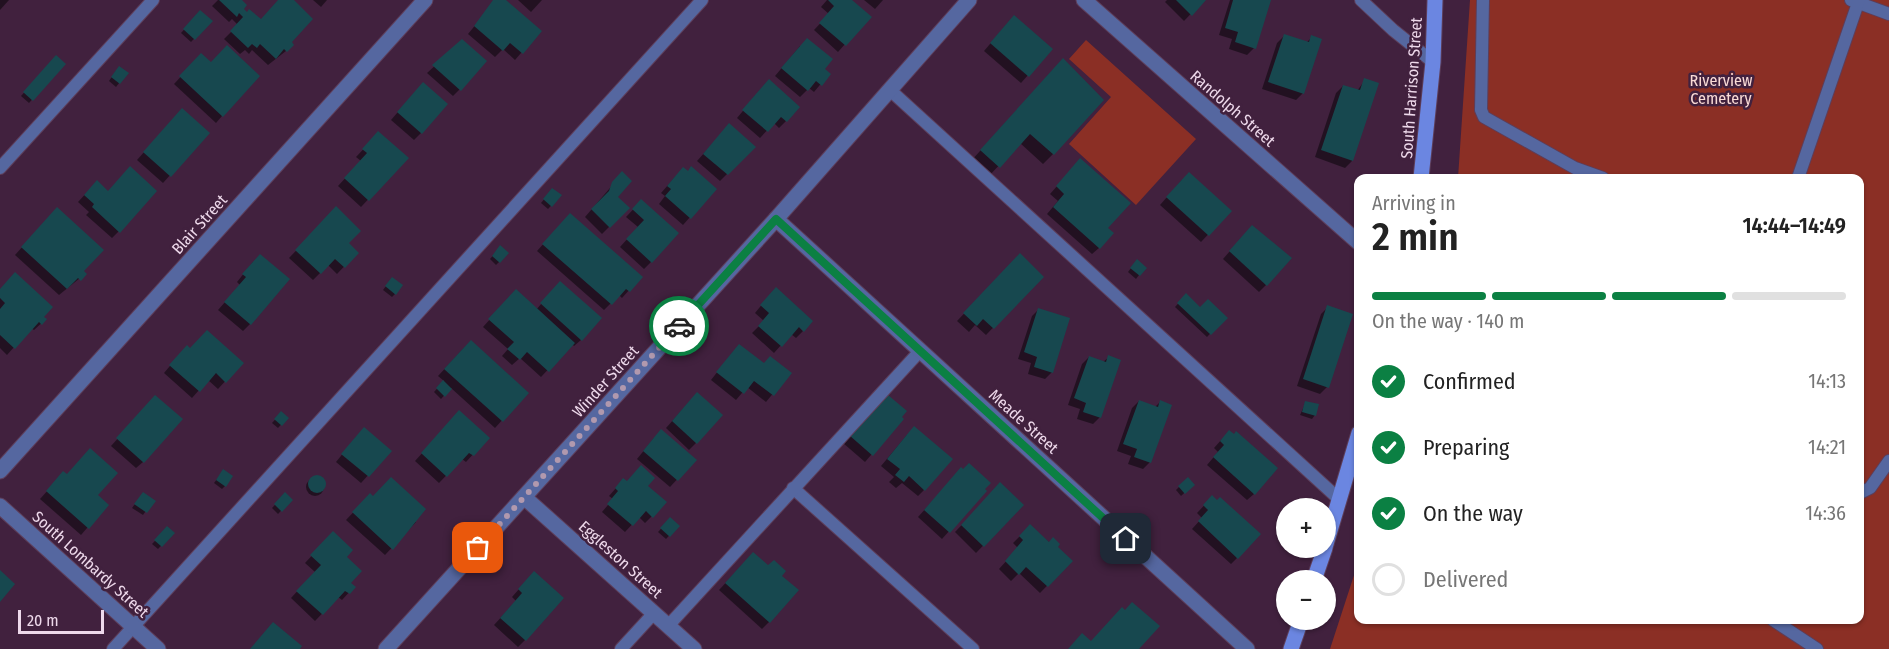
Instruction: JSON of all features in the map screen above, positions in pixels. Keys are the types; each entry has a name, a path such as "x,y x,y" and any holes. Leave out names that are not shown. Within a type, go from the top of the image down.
{"street":[{"name":"Blair Street","path":"0,471 425,0"},
{"name":"Winder Street","path":"386,649 776,219 969,0"},
{"name":"Randolph Street","path":"1083,0 1354,239"},
{"name":"South Harrison Street","path":"1421,174 1433,62 1435,0"},
{"name":"Meade Street","path":"776,219 1247,649"},
{"path":"1336,512 1354,451"},
{"name":"Eggleston Street","path":"524,497 694,649"},
{"name":"South Lombardy Street","path":"0,506 158,649"},
{"path":"1291,649 1298,630"}],"lane":[{"path":"0,168 153,0"},
{"path":"113,649 702,0"},
{"path":"1361,0 1392,30 1433,62"},
{"path":"1483,0 1481,110 1484,117 1575,168 1592,174"},
{"path":"1799,174 1855,1 1889,14"},
{"path":"890,90 1340,500"},
{"path":"668,626 920,351"},
{"path":"1864,491 1870,488 1889,461"},
{"path":"794,488 973,649"},
{"path":"621,649 654,613"},
{"path":"1779,624 1817,649"}],"green space":[{"name":"Riverview Cemetery","path":"1470,0 1889,0 1889,649 1330,649 1354,575 1354,624 1864,624 1864,174 1458,174"},
{"path":"1086,40 1196,139 1136,205 1069,144 1111,97 1069,59"}],"building":[{"path":"219,0 242,0 247,5 244,9 247,12 249,9 261,19 278,0 294,0 313,19 292,42 294,45 287,52 284,49 276,59 260,44 257,48 252,44 248,48 230,31 243,17 239,13 237,17"},
{"path":"493,0 506,0 542,31 523,54 510,43 503,51 474,26"},
{"path":"828,0 852,0 872,17 846,46 819,23 834,6"},
{"path":"1176,0 1206,0 1192,16"},
{"path":"1233,0 1271,0 1256,49 1235,42 1238,32 1225,28"},
{"path":"200,10 213,21 195,40 183,29"},
{"path":"1014,15 1053,49 1029,77 990,43"},
{"path":"1284,34 1309,42 1311,35 1322,39 1304,94 1268,82"},
{"path":"807,38 833,59 825,69 831,74 822,86 816,81 808,91 781,68"},
{"path":"462,39 487,61 461,91 432,65"},
{"path":"227,45 260,76 223,117 179,76 201,53 211,62"},
{"path":"56,55 66,64 33,101 23,92"},
{"path":"1063,58 1104,100 1054,155 1030,134 1000,168 980,150"},
{"path":"119,66 129,73 120,84 111,77"},
{"path":"1364,78 1379,83 1353,161 1321,150 1343,85 1360,90"},
{"path":"769,79 800,107 787,122 781,117 768,132 742,110"},
{"path":"423,82 448,104 422,134 397,112"},
{"path":"182,108 210,133 171,177 143,152"},
{"path":"729,123 756,147 728,175 703,154"},
{"path":"378,131 409,158 369,201 344,178 367,153 362,149"},
{"path":"1080,158 1131,203 1108,228 1114,233 1100,249 1053,207 1064,194 1056,186"},
{"path":"130,166 157,191 120,233 92,207 94,204 84,195 97,180 108,191"},
{"path":"691,166 717,189 691,219 665,196 671,189 667,186 683,167 688,171"},
{"path":"622,171 632,181 618,197 630,208 610,228 591,209 609,191 612,182"},
{"path":"1189,172 1232,211 1209,236 1166,197"},
{"path":"552,188 562,195 552,207 543,199"},
{"path":"641,199 679,233 652,263 626,239 644,220 632,209"},
{"path":"336,206 361,231 349,243 359,253 345,268 335,259 321,274 295,250"},
{"path":"57,207 104,250 84,271 87,274 81,281 78,278 67,289 21,247"},
{"path":"570,213 643,277 630,292 626,289 612,305 542,244"},
{"path":"1252,225 1292,258 1267,286 1229,251"},
{"path":"500,245 509,253 500,263 492,256"},
{"path":"1020,253 1044,277 994,329 983,319 977,326 963,313"},
{"path":"260,254 290,279 251,325 224,302 246,277 242,274"},
{"path":"1137,259 1147,268 1140,276 1130,268"},
{"path":"15,272 53,307 44,317 47,319 42,325 39,322 15,349 0,335 0,309 5,303 0,298 0,289"},
{"path":"392,277 403,285 396,295 385,286"},
{"path":"560,281 602,318 582,341 540,303"},
{"path":"776,287 813,321 804,332 799,327 782,347 758,326 769,313 760,305"},
{"path":"516,289 575,343 549,372 527,352 520,360 507,349 514,342 488,319"},
{"path":"1186,293 1200,307 1208,299 1228,318 1211,335 1177,303"},
{"path":"1327,305 1353,314 1329,388 1303,379"},
{"path":"1038,308 1070,318 1053,373 1034,367 1037,357 1024,352"},
{"path":"207,330 244,363 226,383 216,373 200,392 169,365 187,345 190,348"},
{"path":"471,340 529,393 503,422 444,369"},
{"path":"739,344 764,363 770,356 792,373 774,396 754,381 744,394 716,372"},
{"path":"1108,355 1121,360 1101,418 1083,412 1086,403 1074,398 1089,356 1106,362"},
{"path":"443,380 452,389 445,397 436,388"},
{"path":"697,392 723,415 697,444 672,421"},
{"path":"155,395 183,419 144,463 116,438"},
{"path":"888,395 907,411 902,417 904,419 873,456 849,435"},
{"path":"1139,400 1158,407 1160,400 1172,405 1151,463 1134,457 1137,449 1123,444"},
{"path":"1305,401 1319,404 1316,416 1302,412"},
{"path":"459,410 490,438 474,456 469,453 447,477 421,453"},
{"path":"281,411 289,418 282,426 274,419"},
{"path":"914,426 953,459 925,491 909,476 904,482 895,475 900,469 887,459"},
{"path":"364,427 392,451 369,477 341,454"},
{"path":"661,429 697,460 678,481 643,451"},
{"path":"1229,430 1234,434 1236,431 1278,468 1255,495 1213,457 1224,445 1220,441"},
{"path":"90,448 118,473 98,495 109,505 89,529 46,491 63,471 67,474"},
{"path":"969,463 991,483 985,489 987,491 950,533 924,510 961,467 963,469"},
{"path":"641,465 655,478 648,486 667,502 653,518 646,511 633,526 607,504 618,491 615,488 623,478 627,481"},
{"path":"223,469 233,476 226,487 216,480"},
{"path":"317,475 323,478 326,484 323,490 317,493 311,490 308,484 311,478"},
{"path":"391,477 426,509 393,550 352,512 370,493 373,496"},
{"path":"1188,477 1195,485 1185,494 1178,486"},
{"path":"1000,482 1024,505 984,547 961,525"},
{"path":"143,492 156,501 147,513 134,504"},
{"path":"285,492 293,500 282,512 274,504"},
{"path":"1212,495 1217,500 1220,497 1261,534 1238,559 1198,521 1208,510 1203,505"},
{"path":"670,517 680,526 670,537 660,528"},
{"path":"1030,524 1049,542 1053,537 1060,544 1058,547 1073,561 1048,587 1026,567 1019,575 1005,561 1023,540 1019,536"},
{"path":"167,526 175,533 162,547 154,540"},
{"path":"333,531 353,550 347,557 362,571 351,583 356,587 350,594 345,591 323,615 296,591 321,565 310,555"},
{"path":"753,552 768,565 774,560 786,571 782,576 799,590 770,623 725,583"},
{"path":"0,570 15,584 0,602"},
{"path":"534,571 564,598 526,641 500,618 522,593 518,589"},
{"path":"1132,602 1160,626 1139,649 1068,649 1082,633 1091,641 1122,607 1125,610"},
{"path":"273,622 302,646 300,649 250,649"}],"way so far":[{"path":"478,548 679,326"}],"route":[{"path":"679,326 776,219 1126,539"}]}
